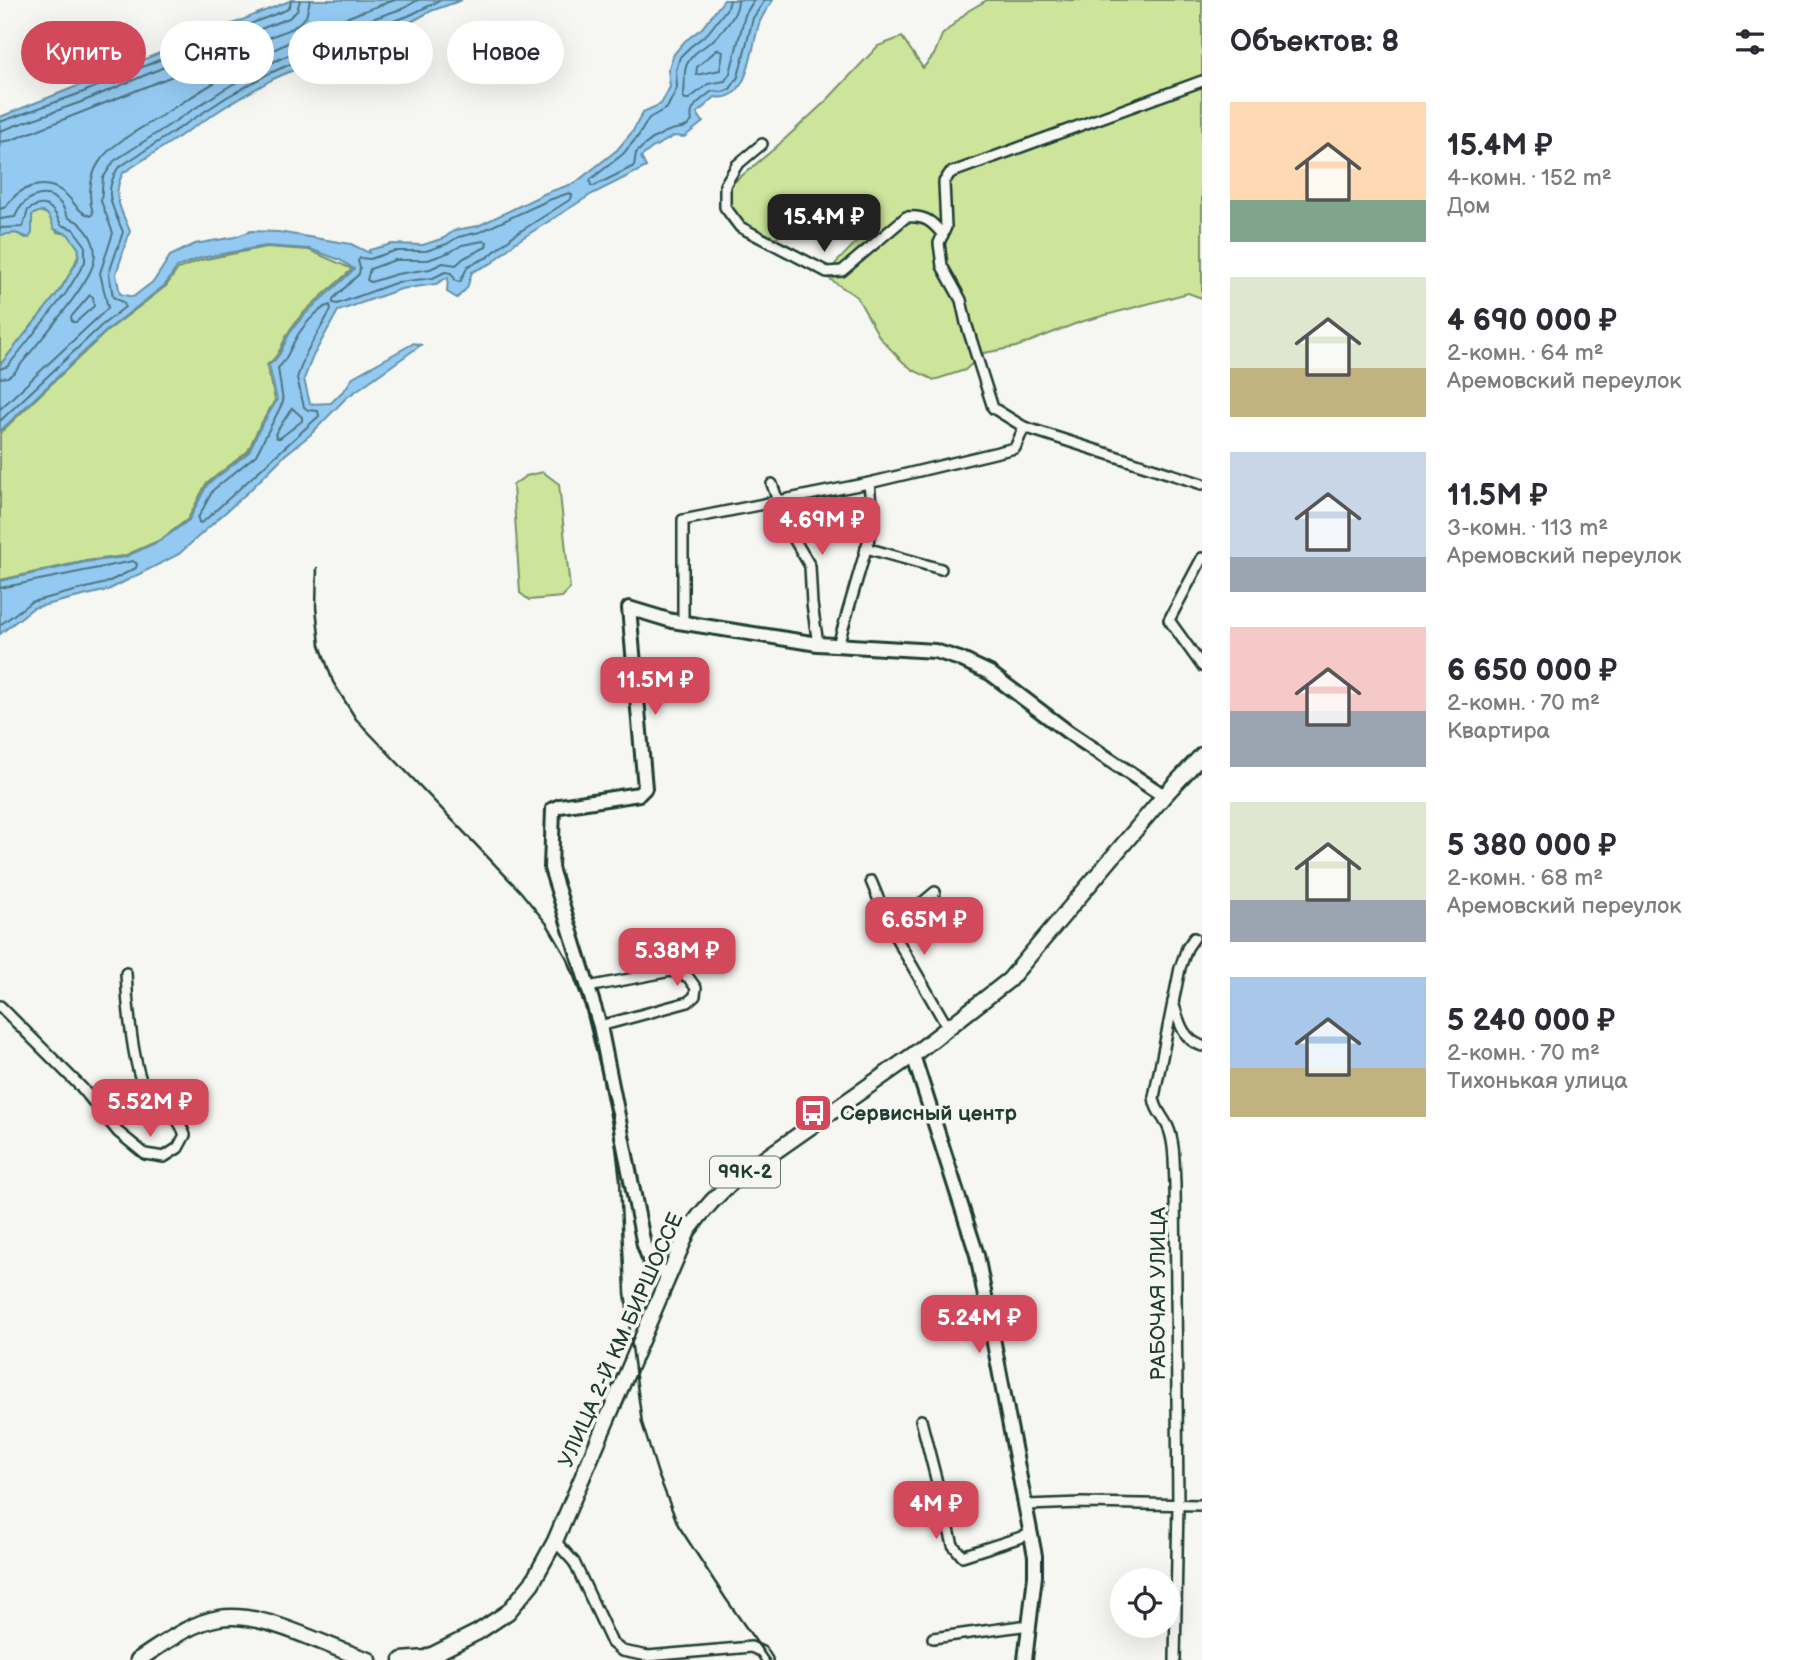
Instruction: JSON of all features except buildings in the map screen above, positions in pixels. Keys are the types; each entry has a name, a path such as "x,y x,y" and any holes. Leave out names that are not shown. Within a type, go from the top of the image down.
{"main road":[{"name":"УЛИЦА 2-Й КМ БИРШОССЕ","path":"402,1660 426,1658 478,1632 508,1612 532,1583 555,1541 688,1231 718,1193 913,1055 1009,980 1164,796 1202,755"},
{"path":"138,1660 167,1640 219,1618 255,1618 369,1660"}],"street":[{"path":"1202,81 950,173 944,182 946,227 939,243 942,266 961,300 993,408 1024,427 1202,484"},
{"path":"762,144 737,164 725,185 725,207 740,227 827,272 842,271 906,217 919,216 935,225 943,234"},
{"path":"683,623 683,520 779,503 1016,448 1024,427"},
{"path":"838,645 873,525 869,483"},
{"path":"772,484 787,527 810,566 818,644"},
{"path":"866,548 941,569"},
{"path":"1202,558 1169,620 1202,666"},
{"path":"669,1276 651,1264 644,1245 600,1026 551,867 551,813 560,806 639,794 645,788 629,608 683,623 818,644 935,651 960,659 990,673 1068,732 1164,796"},
{"path":"871,881 891,929 948,1028"},
{"path":"891,929 935,892"},
{"name":"РАБОЧАЯ УЛИЦА","path":"1175,1660 1178,1505 1175,1184 1170,1136 1167,1125 1155,1107 1154,1097 1180,968 1194,938"},
{"path":"588,987 671,971 688,977 696,988 695,996 688,1002 600,1026"},
{"path":"0,1006 82,1088 118,1132 145,1154 164,1157 178,1148 185,1135 178,1118 149,1095 140,1076 127,1001 126,973"},
{"path":"1172,1001 1187,1038 1202,1046"},
{"path":"913,1055 977,1255 1026,1505 1035,1556 1035,1576 1025,1660"},
{"path":"921,1420 957,1553 962,1556 1031,1534"},
{"path":"1026,1505 1202,1505"},
{"path":"555,1541 574,1562 612,1643 622,1651 648,1656 751,1647 764,1656"},
{"path":"933,1638 1029,1625"}],"green space":[{"path":"987,0 1202,0 1202,298 1188,293 1080,322 1016,347 984,353 965,370 934,380 903,362 880,338 857,297 828,278 835,264 869,229 864,206 851,197 811,215 784,234 763,239 737,231 726,218 720,199 732,184 826,101 878,46 902,37 923,68 934,55 942,35 968,11"},
{"path":"40,211 49,215 57,232 68,234 79,249 76,261 58,292 0,365 0,235 16,233 26,238 32,233 32,215"},
{"path":"266,247 309,250 352,269 294,324 278,353 267,365 275,400 248,451 206,484 188,519 160,540 124,556 85,561 0,580 0,433 106,332 166,286 178,269 201,260"},
{"path":"543,472 559,484 570,589 562,597 529,600 520,593 513,485 526,476"}],"water":[{"path":"292,0 462,0 413,21 288,21 288,72 274,79 274,21 240,21"},
{"path":"724,0 773,0 759,24 742,83 735,92 726,97 715,97 697,113 703,122 684,137 674,136 641,157 646,167 592,194 516,242 492,263 472,272 467,288 457,298 447,292 448,277 436,284 401,289 338,311 313,356 304,379 310,404 331,403 353,377 414,343 421,345 346,398 310,435 179,554 108,590 33,608 0,634 0,581 86,562 125,557 160,541 189,520 207,485 249,452 277,400 269,365 280,354 290,333 312,307 354,269 340,260 310,249 266,246 200,258 177,267 165,285 106,331 0,431 0,365 61,289 78,260 79,249 68,234 54,229 49,216 44,212 32,215 32,233 29,238 16,233 0,235 0,117 82,84 146,84 146,58 160,53 160,84 264,84 123,173 119,181 118,195 130,231 116,274 120,294 133,297 154,281 170,256 195,244 235,237 251,231 278,232 351,244 369,253 369,250 392,244 423,245 444,238 455,230 478,226 546,193 575,183 617,150 633,131 643,112 661,104 670,87 668,70 674,54 702,28"}],"railway":[{"path":"317,568 316,607 320,645 333,682 356,719 520,891 547,924 568,960 585,1006 612,1114 620,1180 625,1293 642,1423 678,1525 769,1660"}],"place":[{"name":"Сервисный центр","path":"813,1113"}]}
